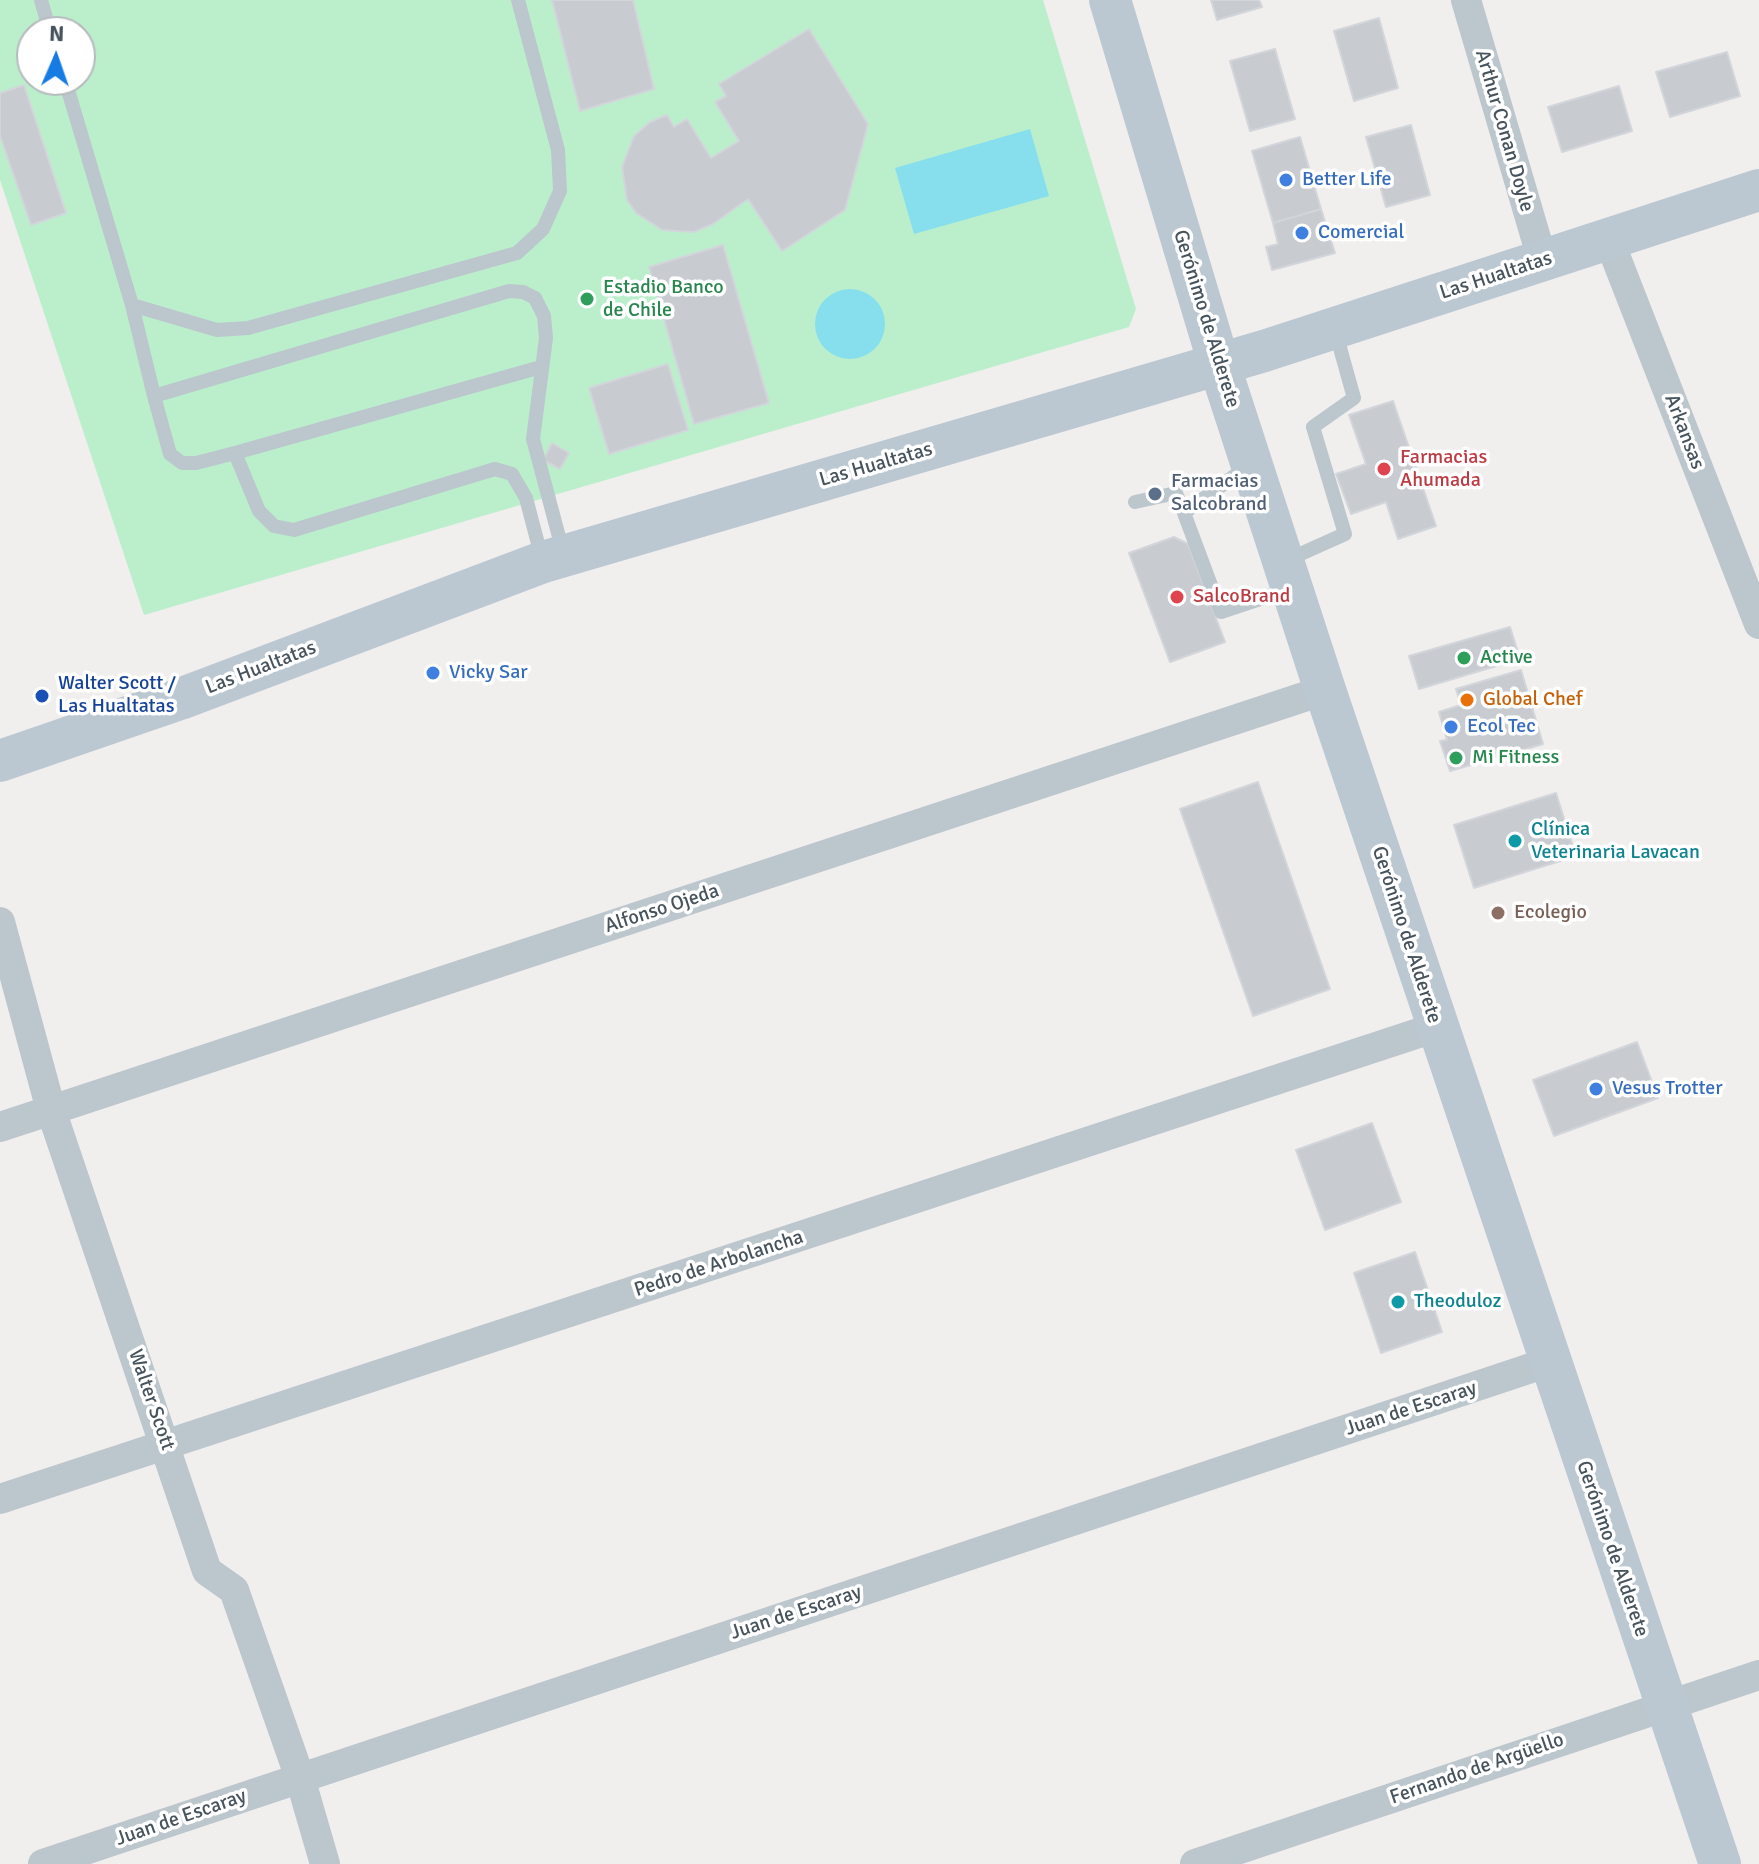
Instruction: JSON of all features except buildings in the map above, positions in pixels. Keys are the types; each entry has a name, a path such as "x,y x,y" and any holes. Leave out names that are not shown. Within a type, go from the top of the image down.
{"main road":[{"name":"Gerónimo de Alderete","path":"1110,0 1219,364 1287,575 1720,1864"},
{"name":"Las Hualtatas","path":"0,761 180,699 554,559 1219,364 1759,190"}],"street":[{"name":"Arthur Conan Doyle","path":"1466,0 1543,262"},
{"name":"Arkansas","path":"1609,240 1759,624"},
{"name":"Alfonso Ojeda","path":"0,1127 1325,690"},
{"name":"Walter Scott","path":"0,922 51,1110 167,1444 207,1571 234,1590 300,1778 325,1864"},
{"name":"Pedro de Arbolancha","path":"0,1499 1437,1027"},
{"name":"Juan de Escaray","path":"43,1864 1549,1362"},
{"name":"Fernando de Argüello","path":"1195,1864 1759,1675"}],"lane":[{"path":"132,305 217,330 248,328 517,253 543,229 560,191 558,150 518,0"},
{"path":"70,96 132,305 170,454 182,463 235,453 541,367"},
{"path":"154,396 509,291 523,292 535,298 544,316 546,338 533,439 554,559"},
{"path":"1135,502 1176,493 1221,612 1287,575 1345,534 1313,427 1354,398 1335,328"},
{"path":"235,453 259,511 274,526 294,530 495,469 512,474 554,559"},
{"path":"1184,513 1214,495 1251,463"}],"green space":[{"name":"Estadio Banco de Chile","path":"0,0 1043,0 1136,309 1129,327 144,615 0,180"}],"water":[{"path":"1030,129 1049,196 914,234 895,168"},
{"path":"850,289 869,295 879,305 885,324 879,343 869,353 850,359 831,353 821,343 815,324 821,305 831,295"}],"place":[{"name":"Better Life","path":"1286,180"},
{"name":"Comercial","path":"1302,233"},
{"name":"Estadio Banco de Chile","path":"587,299"},
{"name":"Farmacias Ahumada","path":"1384,469"},
{"name":"Farmacias Salcobrand","path":"1155,494"},
{"name":"SalcoBrand","path":"1177,597"},
{"name":"Active","path":"1464,658"},
{"name":"Vicky Sar","path":"433,673"},
{"name":"Walter Scott / Las Hualtatas","path":"42,696"},
{"name":"Global Chef","path":"1467,700"},
{"name":"Ecol Tec","path":"1451,727"},
{"name":"Mi Fitness","path":"1456,758"},
{"name":"Clínica Veterinaria Lavacan","path":"1515,841"},
{"name":"Ecolegio","path":"1498,913"},
{"name":"Vesus Trotter","path":"1596,1089"},
{"name":"Theoduloz","path":"1398,1302"}]}
